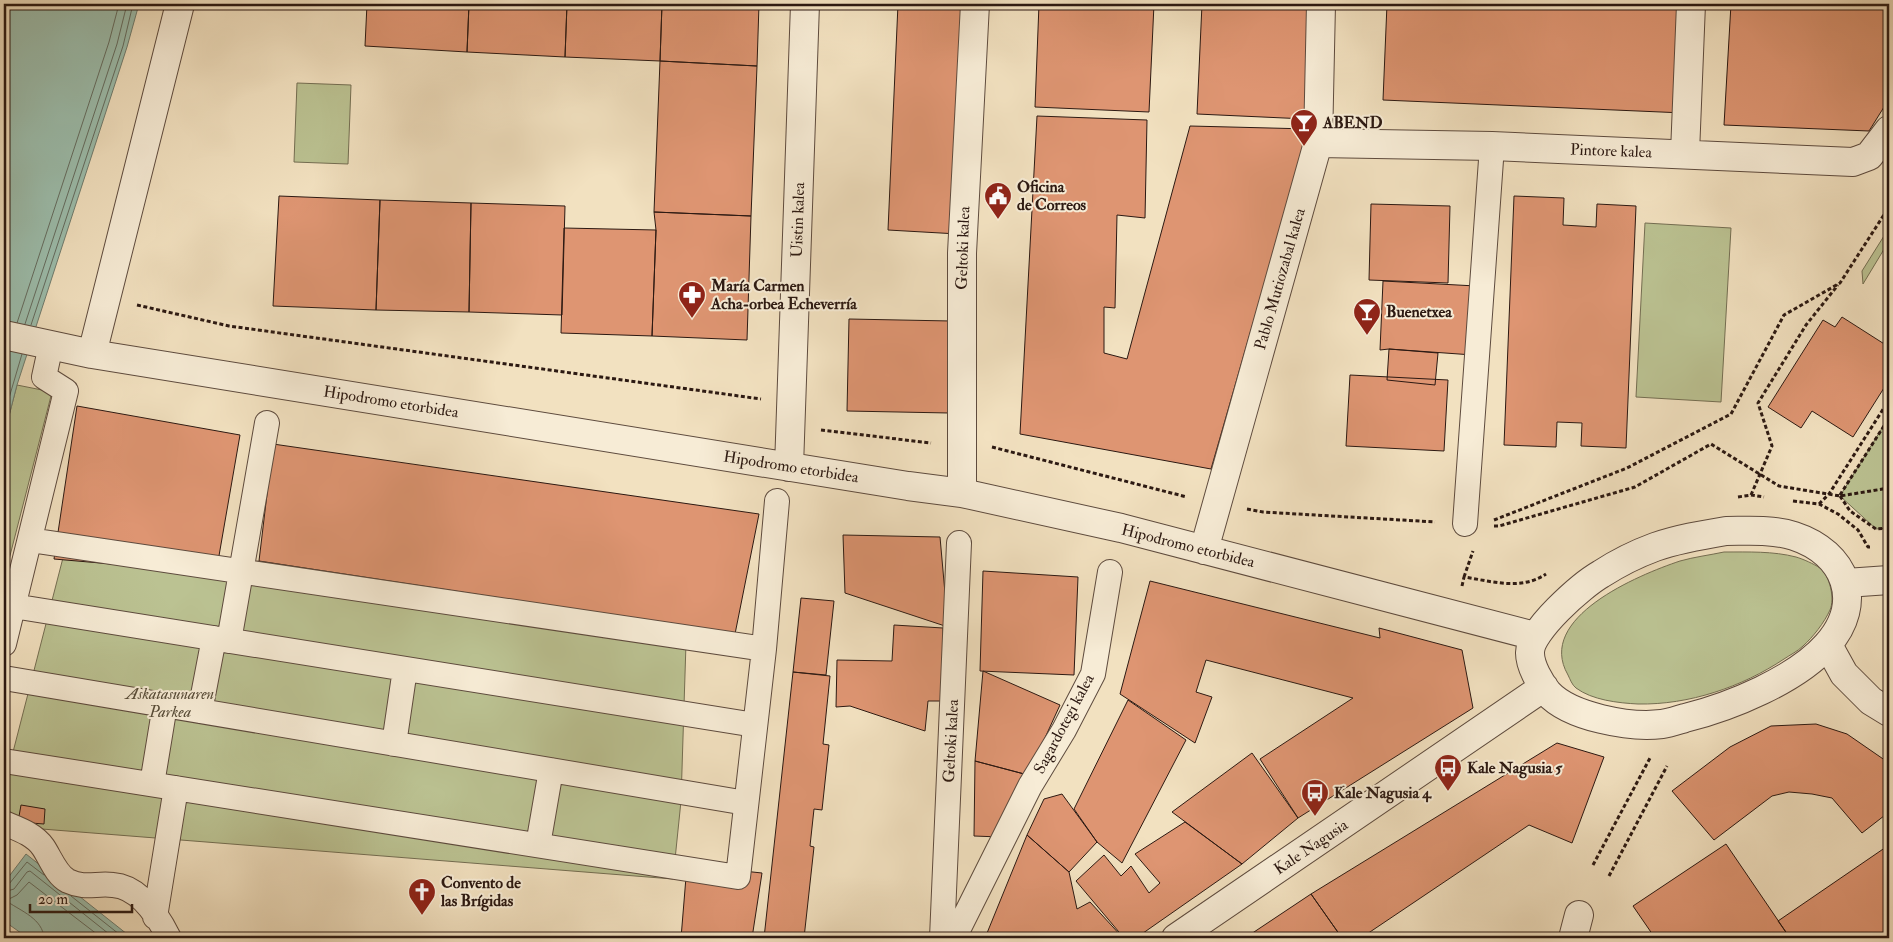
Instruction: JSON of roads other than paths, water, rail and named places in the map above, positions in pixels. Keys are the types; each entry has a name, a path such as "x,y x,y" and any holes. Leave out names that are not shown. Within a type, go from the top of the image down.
{"street":[{"path":"92,354 180,4"},
{"name":"Uistin kalea","path":"789,467 805,4"},
{"name":"Geltoki kalea","path":"962,493 962,253 975,4"},
{"name":"Pablo Mutiozabal kalea","path":"1204,550 1318,143 1322,4"},
{"path":"1685,153 1691,4"},
{"name":"Pintore kalea","path":"1318,143 1492,146 1685,153 1853,162 1869,156 1889,130"},
{"path":"1474,524 1492,146"},
{"name":"Hipodromo etorbidea","path":"4,335 92,354 789,467 962,493 1121,528 1535,636"},
{"path":"4,644 66,391 44,377 44,343"},
{"path":"200,711 241,572 267,423"},
{"path":"4,761 738,877 764,649 777,501"},
{"path":"1766,531 1792,536 1818,546 1835,562 1846,583 1847,600 1844,621 1828,645 1800,668 1768,687 1734,703 1661,724 1617,723 1586,715 1565,705 1549,694 1544,687 1533,667 1529,652 1535,636 1550,618 1599,575 1629,558 1691,537 1717,533 1766,531"},
{"path":"30,540 764,649"},
{"name":"Geltoki kalea","path":"942,938 959,543"},
{"name":"Sagardotegi kalea","path":"954,938 1030,786 1064,730 1092,674 1110,572"},
{"path":"1846,583 1889,580"},
{"path":"13,606 755,725"},
{"path":"1828,645 1844,674 1871,701 1889,712"},
{"path":"394,744 405,669"},
{"path":"4,678 746,803"},
{"name":"Kale Nagusia","path":"1176,938 1544,687"},
{"path":"152,784 165,705"},
{"path":"538,845 551,770"},
{"path":"156,917 176,788"},
{"path":"4,823 26,832 42,845 51,862 66,880 85,886 113,884 130,888 147,904 169,938"}],"water":[{"path":"4,4 139,4 127,47 17,385 4,435"},
{"path":"26,854 132,938 28,938 4,921 4,883"}],"place":[{"name":"ABEND","path":"1304,147"},
{"name":"Oficina de Correos","path":"998,220"},
{"name":"María Carmen Acha-orbea Echeverría","path":"692,319"},
{"name":"Buenetxea","path":"1367,336"},
{"name":"Kale Nagusia 5","path":"1448,792"},
{"name":"Kale Nagusia 4","path":"1315,817"},
{"name":"Convento de las Brígidas","path":"422,916"}],"park label":[{"name":"Askatasunaren Parkea","path":"170,703"}]}
